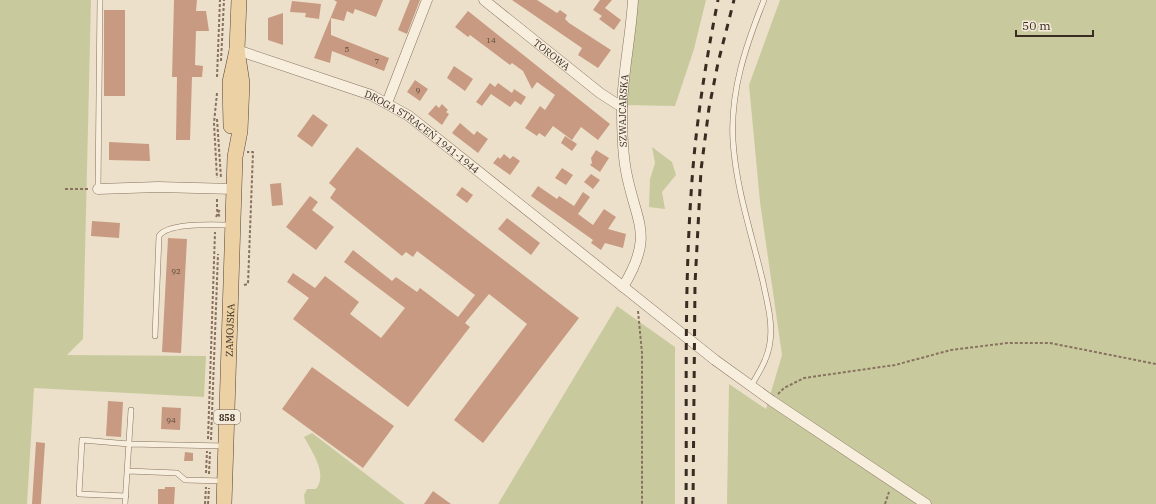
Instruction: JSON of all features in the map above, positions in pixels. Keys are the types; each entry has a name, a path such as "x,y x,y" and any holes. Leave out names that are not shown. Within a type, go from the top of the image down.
{"main road":[{"name":"ZAMOJSKA","path":"224,504 226,446 223,225 224,189 240,154 242,83 237,50 239,0"}],"street":[{"path":"387,103 427,0"},
{"name":"TOROWA","path":"484,0 600,92 616,104 622,106"},
{"name":"SZWAJCARSKA","path":"623,287 637,261 642,238 639,218 625,161 622,106 632,0"},
{"name":"DROGA STRACEŃ 1941-1944","path":"237,50 371,95 409,116 583,256 772,402 926,504"},
{"path":"98,189 158,186 224,189"}],"lane":[{"path":"98,189 100,0"},
{"path":"751,386 767,356 770,341 770,323 757,257 738,180 734,157 733,120 740,68 750,35 764,0"},
{"path":"154,336 159,236 161,233 172,227 223,225"},
{"path":"125,504 131,410"},
{"path":"126,496 79,494 82,440 129,444 226,446"},
{"path":"128,471 177,473 185,480 225,481"}],"path":[{"path":"217,84 220,0"},
{"path":"220,82 224,0"},
{"path":"209,446 223,225 218,214 224,189 214,123 218,92"},
{"path":"240,154 253,152 248,284 244,284 243,291"},
{"path":"65,189 98,189"},
{"path":"207,504 218,248"},
{"path":"637,298 642,354 642,504"},
{"path":"772,402 784,388 804,378 895,365 952,350 1007,343 1050,343 1156,364"},
{"path":"885,504 895,483"}],"green space":[{"path":"0,0 91,0 83,339 67,355 206,356 204,397 34,388 27,504 0,504"},
{"path":"637,0 706,0 694,49 675,106 626,105"},
{"path":"780,0 1156,0 1156,504 727,504 729,384 766,409 782,355 760,202 749,85"},
{"path":"652,147 672,162 676,175 662,192 665,209 649,207 650,179 655,163"},
{"path":"617,306 675,347 675,504 498,504"},
{"path":"312,433 405,504 305,504 304,495 307,489 316,489 320,476 318,463 304,437"}],"building":[{"path":"174,0 197,0 196,11 206,11 209,31 196,31 195,65 203,66 202,77 192,77 190,140 176,140 177,77 172,77"},
{"path":"334,0 383,0 376,17 355,9 353,14 347,11 344,21 331,18 331,35 389,58 384,71 332,51 330,63 314,58 337,2"},
{"path":"410,0 420,0 407,34 398,30"},
{"path":"512,0 537,0 557,13 560,10 567,15 565,19 569,23 611,50 598,68 578,55 582,48"},
{"path":"600,0 612,0 605,8 621,20 614,30 599,19 602,16 593,10"},
{"path":"292,1 321,4 319,19 305,17 306,13 290,12"},
{"path":"104,10 125,10 125,96 104,96"},
{"path":"468,11 610,124 598,140 581,127 572,140 553,126 545,137 539,133 537,136 525,128 540,106 545,110 555,95 537,82 532,89 523,71 512,63 510,65 470,35 468,37 455,27"},
{"path":"283,13 283,45 268,40 268,18"},
{"path":"454,66 473,79 465,91 447,78"},
{"path":"415,80 428,89 420,101 407,92"},
{"path":"490,83 495,87 498,83 512,93 514,89 526,97 521,105 515,101 510,107 491,94 482,106 476,102"},
{"path":"442,104 448,110 446,112 449,114 442,125 428,114 436,105 439,108"},
{"path":"313,114 328,125 312,147 297,136"},
{"path":"460,123 474,135 477,131 488,139 478,153 452,133"},
{"path":"565,136 577,144 572,151 561,143"},
{"path":"109,142 149,144 150,161 109,160"},
{"path":"357,147 579,318 483,443 454,420 527,324 489,294 465,323 470,327 408,407 293,319 309,298 287,282 293,273 315,288 325,276 359,302 350,314 381,338 405,308 344,262 353,250 392,281 396,277 417,292 420,288 458,317 475,295 417,251 413,257 406,252 402,256 330,198 336,189 329,183"},
{"path":"596,150 609,158 600,172 590,165 592,163 591,158"},
{"path":"504,154 510,159 513,156 520,161 510,175 493,163 498,157 500,159"},
{"path":"562,168 573,175 566,185 555,178"},
{"path":"591,174 600,180 593,189 584,182"},
{"path":"281,183 283,205 272,206 270,184"},
{"path":"538,186 557,199 559,196 574,206 583,192 590,197 578,214 593,225 604,209 616,217 608,229 626,234 623,248 605,243 601,250 591,243 593,240 531,196"},
{"path":"462,187 473,195 467,203 456,195"},
{"path":"310,196 318,202 312,210 334,227 316,250 286,227"},
{"path":"507,218 540,243 531,255 498,229"},
{"path":"92,221 120,223 119,238 91,236"},
{"path":"168,238 187,239 181,353 162,352"},
{"path":"312,367 394,426 363,468 282,409"},
{"path":"108,401 123,402 121,437 106,436"},
{"path":"162,407 181,408 180,430 161,429"},
{"path":"36,442 45,443 41,504 32,504"},
{"path":"185,452 193,453 193,461 184,461"},
{"path":"165,487 175,487 174,504 158,504 158,489 165,489"},
{"path":"433,491 451,504 424,504"}],"railway":[{"path":"686,504 687,272 691,195 701,97 718,0"},
{"path":"693,504 695,284 701,170 709,108 718,63 734,0"}]}
